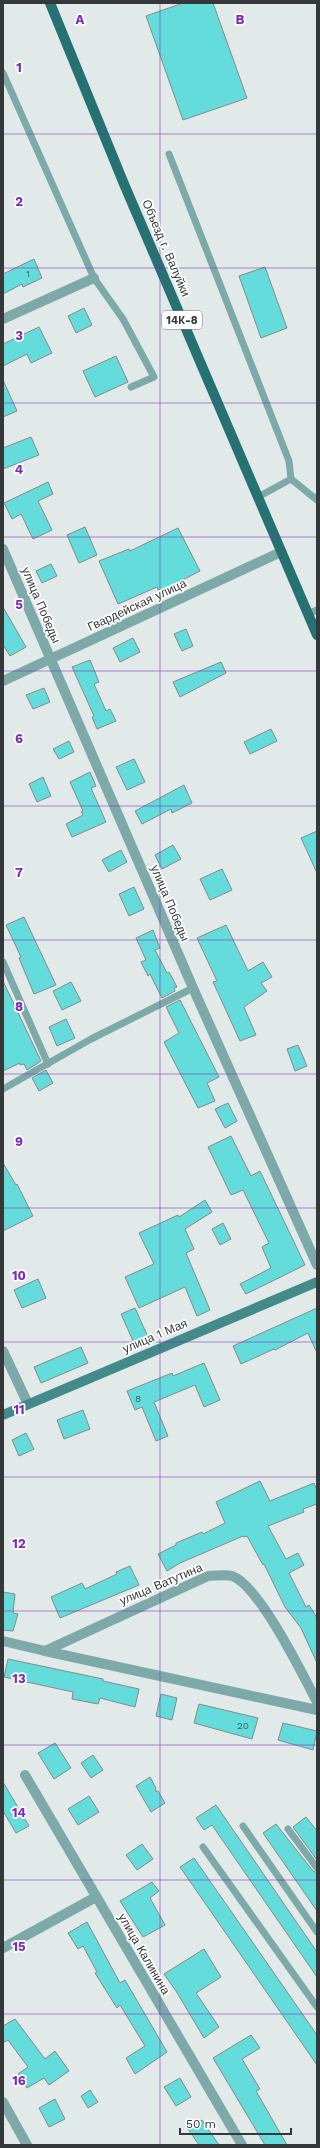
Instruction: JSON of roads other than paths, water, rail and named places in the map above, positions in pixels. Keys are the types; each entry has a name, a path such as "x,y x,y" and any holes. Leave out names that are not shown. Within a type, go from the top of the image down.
{"main road":[{"name":"Объезд г. Валуйки","path":"50,3 124,184 281,552 312,612 317,635"},
{"name":"улица 1 Мая","path":"3,1416 28,1404 317,1282"}],"street":[{"path":"3,319 94,278"},
{"name":"улица Победы","path":"3,549 193,988 317,1264"},
{"name":"Гвардейская улица","path":"3,681 281,552"},
{"path":"3,1351 28,1404"},
{"name":"улица Ватутина","path":"45,1651 208,1576 232,1575 246,1585 272,1620 317,1702"},
{"path":"3,1641 317,1710"},
{"name":"улица Калинина","path":"25,1775 242,2145"},
{"path":"3,1948 96,1897"},
{"path":"3,2102 27,2145"}],"lane":[{"path":"3,73 94,278 123,319 154,377 131,387"},
{"path":"169,154 289,461 291,479 317,500"},
{"path":"258,497 291,479"},
{"path":"3,962 48,1064"},
{"path":"3,1089 91,1039 193,988"},
{"path":"243,1826 317,1932"},
{"path":"288,1829 317,1868"},
{"path":"203,1847 317,2007"}]}
